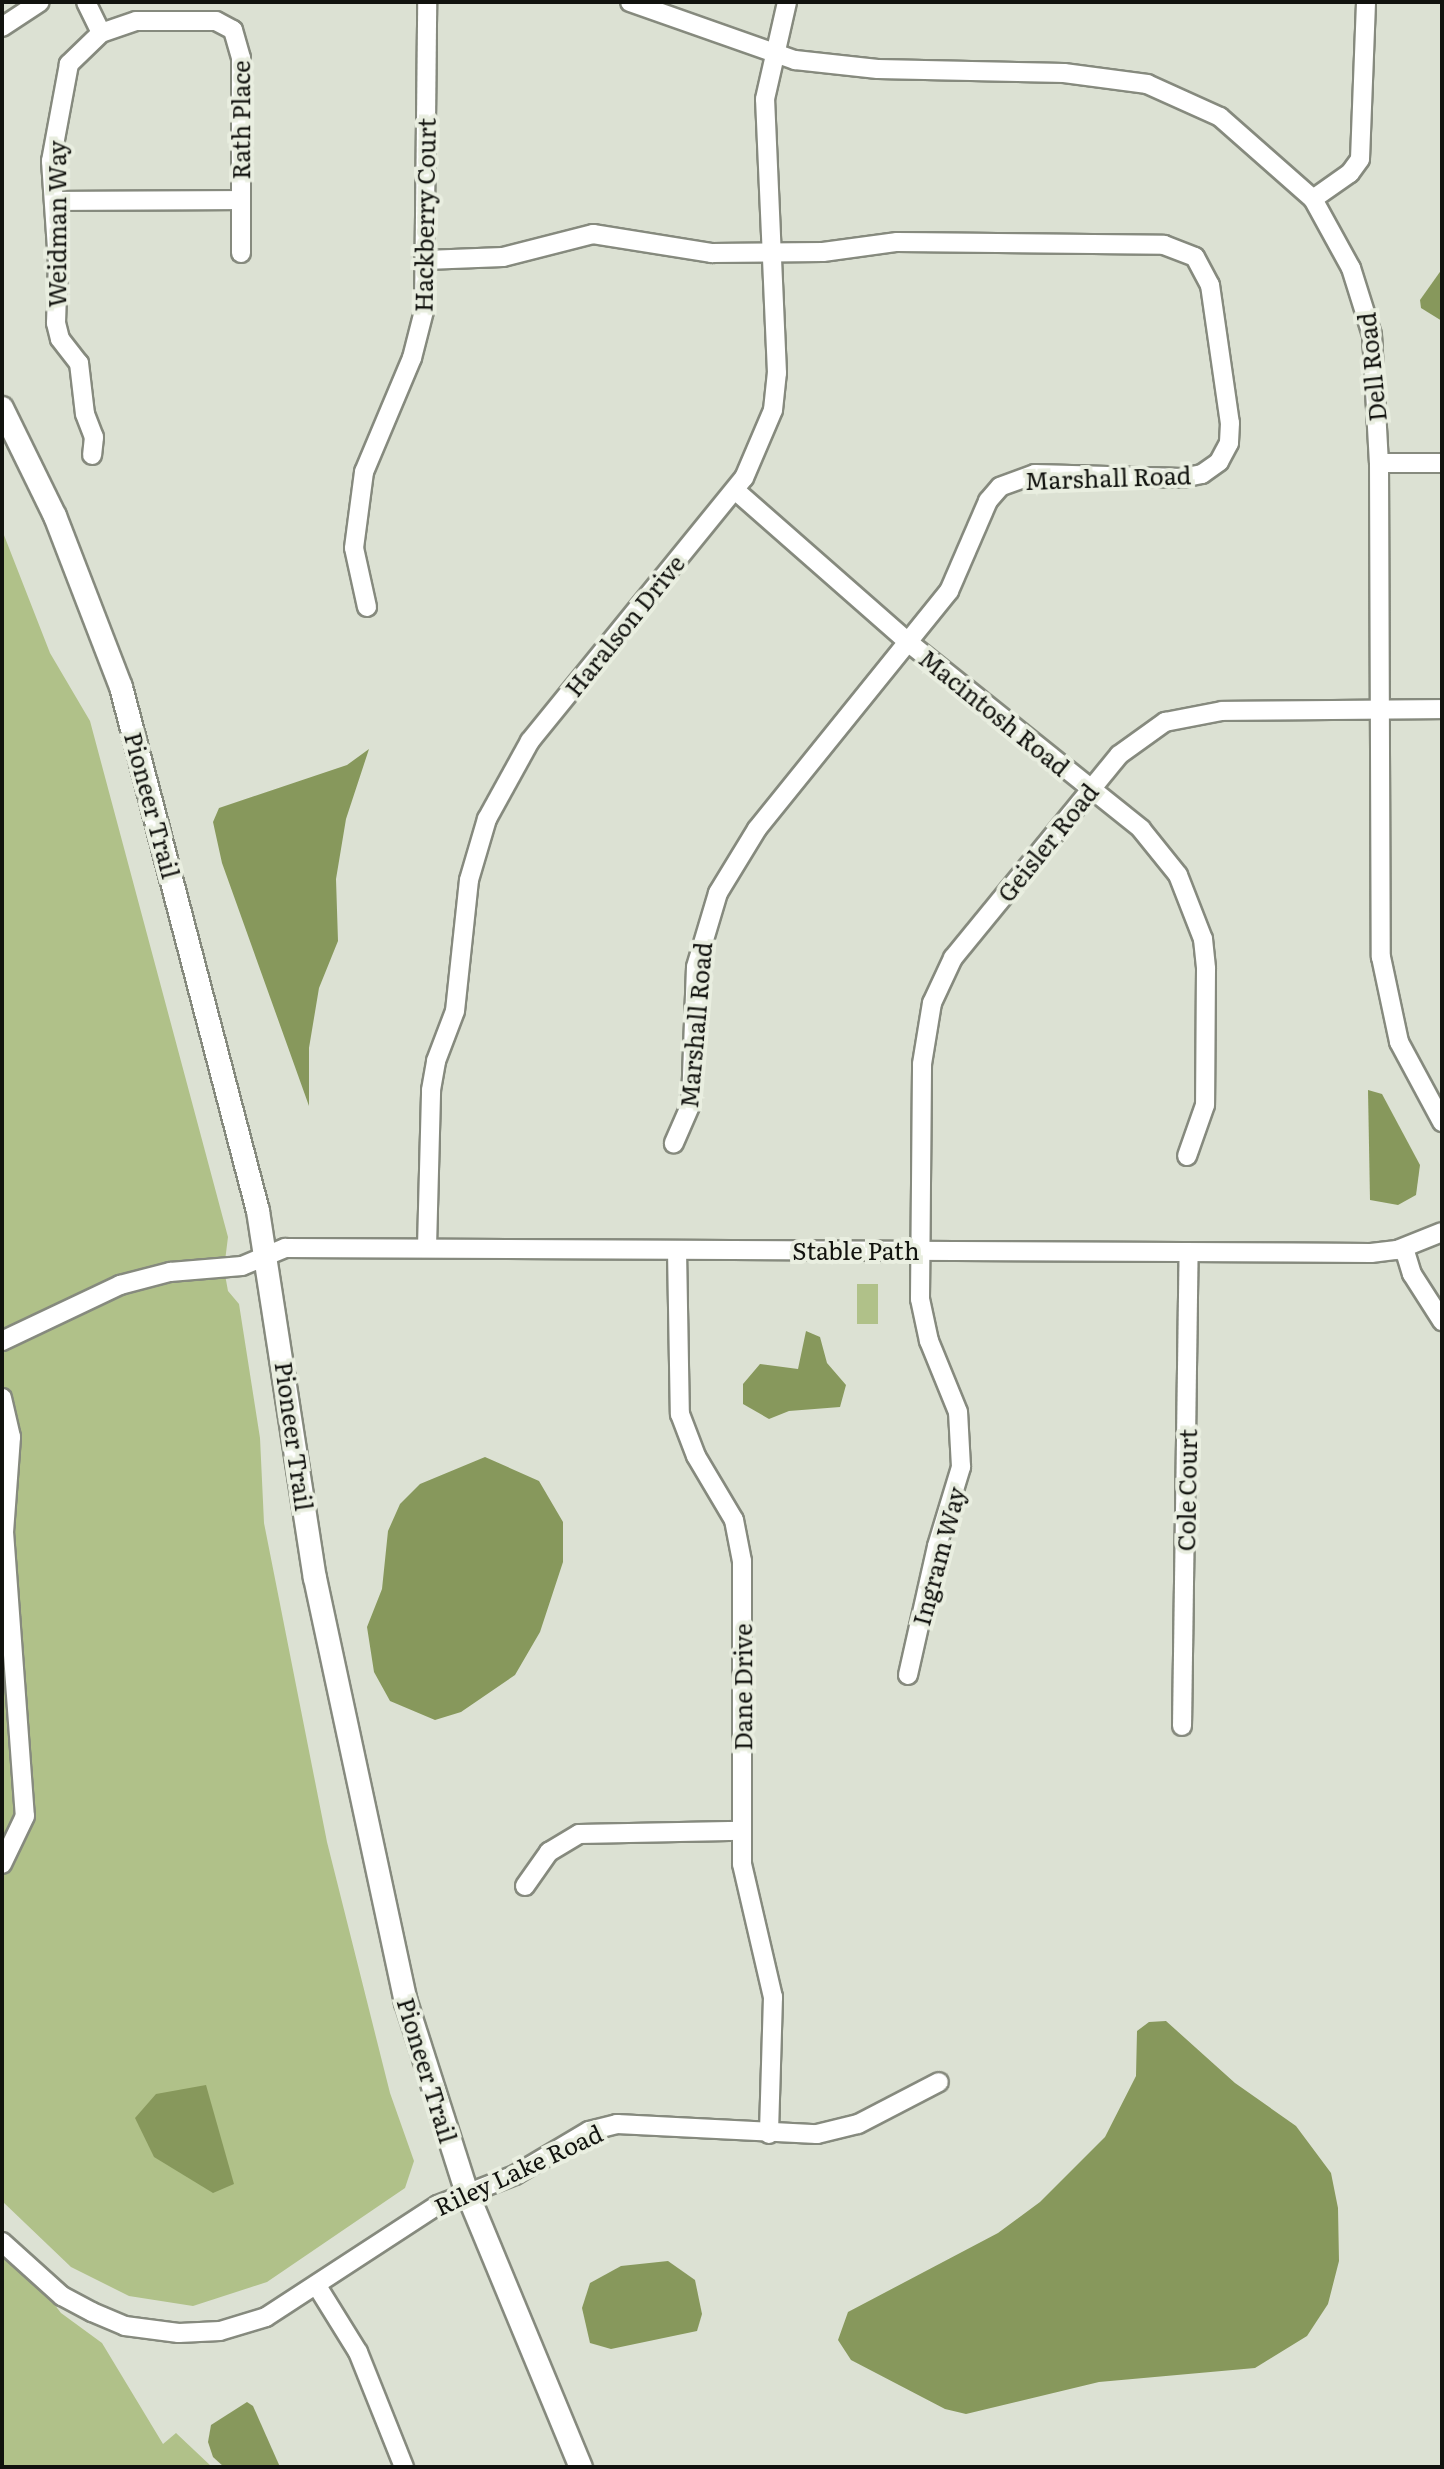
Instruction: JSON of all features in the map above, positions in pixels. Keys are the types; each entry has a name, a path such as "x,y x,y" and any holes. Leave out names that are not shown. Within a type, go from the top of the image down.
{"main road":[{"name":"Pioneer Trail","path":"2,408 55,516 121,687 267,1256 328,1646 406,2002 466,2190 581,2467"}],"street":[{"path":"2,27 40,2"},
{"path":"86,2 101,33"},
{"name":"Hackberry Court","path":"367,607 354,548 364,472 419,335 426,260 427,2"},
{"name":"Dell Road","path":"630,2 777,54 878,69 1064,73 1147,84 1220,117 1313,199 1351,268 1364,303 1375,366 1379,463 1380,922 1387,1000 1399,1042 1442,1122"},
{"name":"Haralson Drive","path":"427,1247 431,1090 457,1000 464,908 487,819 530,741 735,490 755,458 773,410 777,373 768,253 765,99 787,2"},
{"path":"1313,199 1350,173 1360,159 1366,2"},
{"name":"Rath Place","path":"101,33 136,21 216,21 233,30 241,58 241,253"},
{"name":"Weidman Way","path":"92,455 94,437 85,414 79,363 56,323 55,201 51,161 63,80 79,49 101,33"},
{"path":"55,201 240,200"},
{"name":"Marshall Road","path":"426,260 503,257 593,234 712,253 768,253 913,242 1164,245 1195,257 1205,270 1230,423 1229,443 1219,462 1202,474 1182,478 1035,474 1000,487 984,508 955,581 757,829 718,893 696,967 691,1104 674,1143"},
{"path":"1379,463 1442,463"},
{"name":"Macintosh Road","path":"735,490 908,642 1090,789 1159,849 1178,875 1203,939 1205,1105 1187,1156"},
{"name":"Geisler Road","path":"921,1251 922,1064 932,1003 953,958 1090,789 1140,737 1191,714 1442,709"},
{"name":"Stable Path","path":"2,1341 120,1285 170,1272 233,1267 285,1248 1371,1253 1404,1248 1442,1232"},
{"path":"1404,1248 1412,1274 1442,1321"},
{"name":"Dane Drive","path":"677,1250 680,1414 696,1456 734,1520 742,1561 744,1885 765,1951 773,1997 769,2134"},
{"name":"Ingram Way","path":"908,1675 937,1546 961,1467 958,1412 923,1319 921,1251"},
{"name":"Cole Court","path":"1182,1726 1189,1254"},
{"path":"2,1398 11,1437 4,1532 25,1816 2,1864"},
{"path":"525,1886 549,1852 579,1834 742,1831"},
{"name":"Riley Lake Road","path":"2,2242 62,2296 125,2326 179,2333 220,2331 266,2317 317,2286 368,2246 466,2190 515,2175 562,2144 617,2124 769,2134 837,2131 939,2082"},
{"path":"317,2286 358,2352 404,2467"}],"shaded area":[{"path":"1442,269 1442,321 1421,308 1420,300"},
{"path":"2,530 50,653 90,721 228,1237 224,1269 228,1291 239,1304 260,1438 264,1523 327,1842 390,2093 414,2161 405,2188 267,2282 193,2306 129,2296 71,2267 2,2201"},
{"path":"369,749 346,819 336,879 338,941 319,988 309,1048 309,1106 222,863 213,822 219,808 347,765"},
{"path":"1368,1090 1382,1094 1420,1165 1416,1195 1398,1205 1370,1200"},
{"path":"857,1284 878,1284 878,1324 857,1324"},
{"path":"806,1331 820,1337 827,1363 846,1385 840,1407 789,1411 769,1419 743,1404 743,1384 760,1364 798,1369"},
{"path":"485,1457 539,1481 563,1522 563,1562 540,1632 515,1675 461,1712 435,1720 390,1701 374,1672 367,1627 382,1589 388,1531 400,1504 420,1484"},
{"path":"1166,2021 1235,2083 1296,2126 1331,2173 1338,2208 1339,2261 1328,2304 1307,2336 1255,2368 1099,2382 966,2414 945,2409 851,2360 838,2340 848,2312 998,2233 1040,2202 1105,2137 1136,2076 1137,2031 1149,2022"},
{"path":"206,2085 234,2184 213,2193 154,2157 135,2118 156,2094"},
{"path":"2,2236 61,2313 102,2343 163,2444 176,2433 212,2467 2,2467"},
{"path":"668,2261 695,2280 702,2314 697,2331 611,2349 590,2343 582,2308 590,2283 621,2266"},
{"path":"247,2402 253,2406 280,2467 224,2467 213,2457 208,2442 211,2425"}]}
